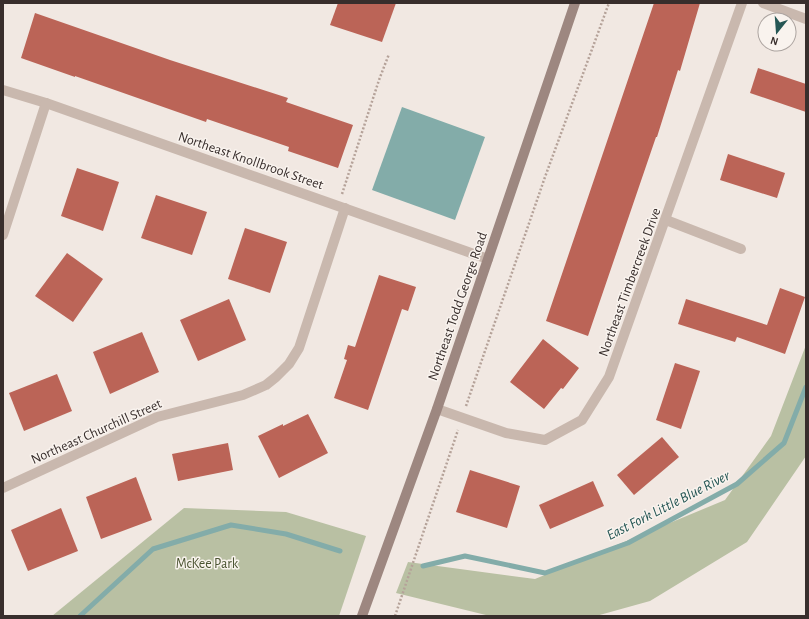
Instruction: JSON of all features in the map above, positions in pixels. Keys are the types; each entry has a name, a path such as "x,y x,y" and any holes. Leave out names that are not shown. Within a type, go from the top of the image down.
{"main road":[{"name":"Northeast Todd George Road","path":"362,616 437,409 575,3"}],"street":[{"name":"Northeast Timbercreek Drive","path":"437,409 506,433 545,440 582,420 609,377 742,3"},
{"path":"763,3 806,19"},
{"name":"Northeast Knollbrook Street","path":"3,90 46,103 488,259"},
{"path":"3,235 46,103"},
{"name":"Northeast Churchill Street","path":"3,488 157,417 243,395 266,385 276,377 290,364 299,348 345,208"},
{"path":"666,220 741,249"}],"path":[{"path":"395,616 545,177 609,3"},
{"path":"342,195 379,80 389,54"}],"green space":[{"path":"806,345 806,456 747,542 650,601 596,616 490,616 396,593 408,562 535,579 725,500 771,436"},
{"name":"McKee Park","path":"184,508 286,512 366,536 339,616 52,616"}],"water":[{"path":"402,107 485,137 455,220 372,190"}],"building":[{"path":"338,3 396,3 382,42 330,25"},
{"path":"654,3 700,3 680,71 678,70 657,137 588,336 546,321"},
{"path":"35,13 170,60 288,98 286,102 353,125 338,168 288,151 289,147 207,119 206,122 21,58"},
{"path":"758,68 806,84 806,112 750,93"},
{"path":"728,154 785,173 777,198 720,180"},
{"path":"77,168 119,182 103,231 61,216"},
{"path":"156,195 207,212 192,255 141,238"},
{"path":"245,228 287,242 270,293 228,279"},
{"path":"67,253 103,279 73,322 35,296"},
{"path":"379,275 416,287 408,311 402,309 368,410 334,398 347,360 344,359 348,345 355,347"},
{"path":"780,288 805,297 785,354 737,337 735,342 678,324 686,299 767,325"},
{"path":"229,299 246,340 198,361 180,320"},
{"path":"142,332 159,372 110,394 93,352"},
{"path":"543,339 579,368 563,389 561,388 544,409 510,382"},
{"path":"675,363 700,371 681,429 656,420"},
{"path":"57,374 72,411 24,431 9,393"},
{"path":"308,414 328,453 279,478 258,436"},
{"path":"662,437 679,457 634,495 617,475"},
{"path":"228,443 233,470 178,481 172,454"},
{"path":"470,470 520,486 507,528 456,512"},
{"path":"136,477 152,520 101,539 86,497"},
{"path":"593,481 604,506 550,529 539,505"},
{"path":"61,508 78,551 28,571 11,530"}],"waterway":[{"name":"East Fork Little Blue River","path":"423,566 465,556 545,573 628,543 737,484 784,443 806,387"},
{"name":"East Fork Little Blue River","path":"80,616 153,549 231,525 286,534 340,551"}]}
